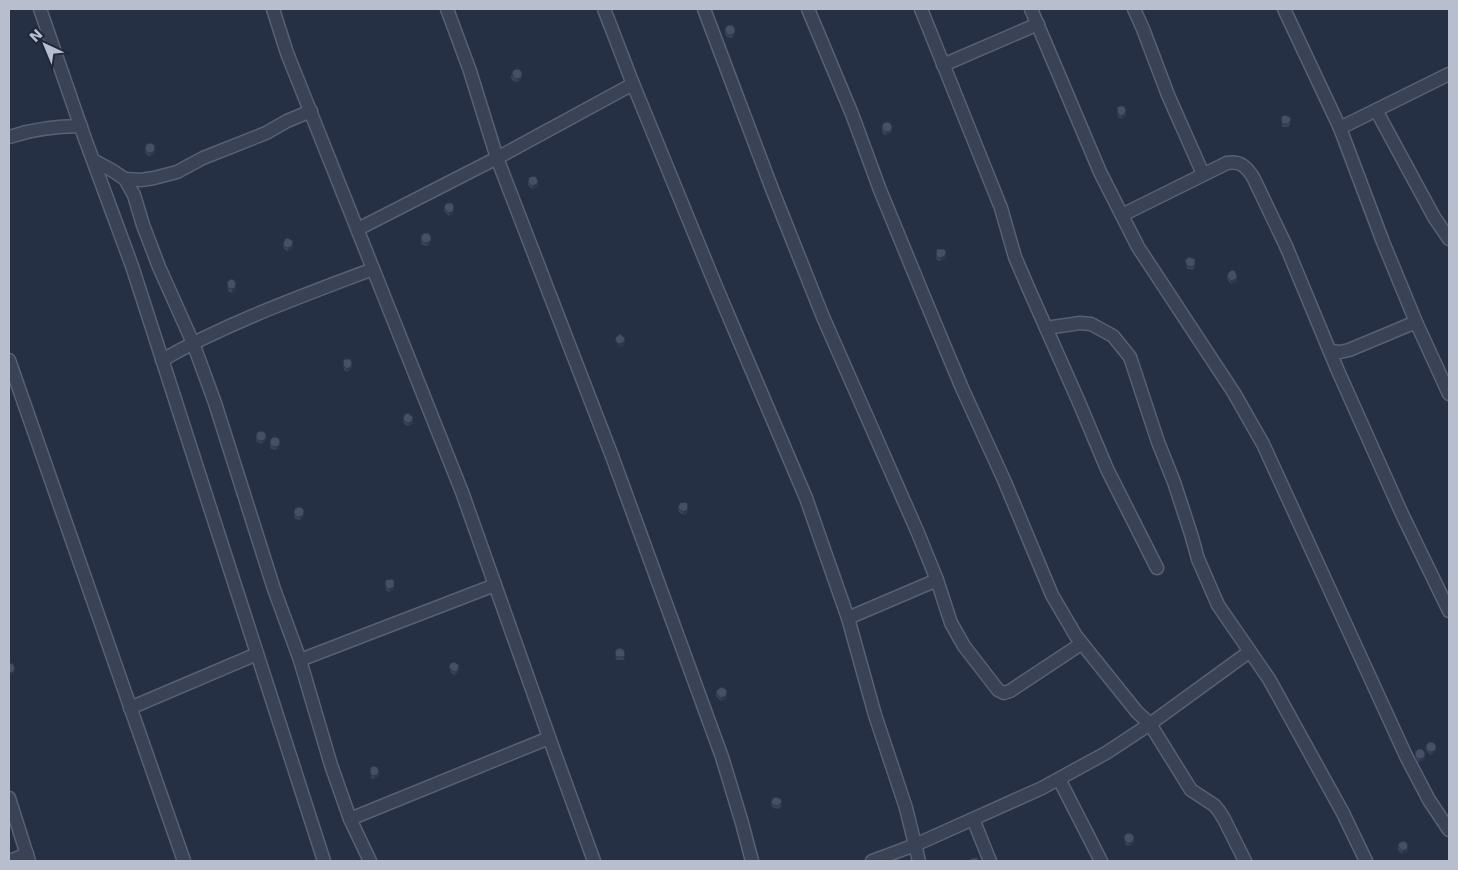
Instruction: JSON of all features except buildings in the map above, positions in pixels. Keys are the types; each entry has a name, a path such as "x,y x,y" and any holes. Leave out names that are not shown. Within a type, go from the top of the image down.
{"street":[{"path":"40,9 80,126 132,266 324,861"},
{"path":"273,9 287,53 462,492 594,861"},
{"path":"447,9 470,70 497,158 612,456 719,748 752,861"},
{"path":"604,9 715,284 806,498 848,618 875,715 906,808 919,861"},
{"path":"704,9 772,190 816,299 883,452 936,580 951,623 960,640 975,662 1000,692 1004,693 1010,691 1081,644"},
{"path":"808,9 962,388 1004,480 1052,594 1071,630 1137,712 1150,724 1191,790 1214,805 1219,811 1245,861"},
{"path":"921,9 1001,208 1016,257 1107,469 1157,568"},
{"path":"1031,9 1100,172 1138,247 1234,393 1263,444 1406,756 1429,800 1449,830"},
{"path":"1134,9 1168,95 1203,174"},
{"path":"1284,9 1340,128 1383,242 1416,322 1449,394"},
{"path":"943,65 1038,24"},
{"path":"1340,128 1449,74"},
{"path":"358,229 497,158 633,84"},
{"path":"1376,110 1434,217 1449,239"},
{"path":"125,180 154,178 177,172 211,154 266,133 286,121 311,111"},
{"path":"9,137 28,131 58,126 80,126"},
{"path":"93,160 125,180 134,195 159,267 193,343 215,403 300,660 331,765 350,819 370,861"},
{"path":"1122,215 1227,163 1240,163 1247,168 1253,176 1286,246 1402,514 1449,611"},
{"path":"162,360 193,343 245,320 373,269"},
{"path":"1330,351 1340,352 1349,350 1416,322"},
{"path":"1046,328 1080,323 1091,324 1113,336 1130,357 1158,442 1174,482 1198,560 1218,605 1269,679 1338,805 1366,861"},
{"path":"9,360 184,861"},
{"path":"848,618 936,580"},
{"path":"300,660 495,585"},
{"path":"872,861 915,845 1042,788 1106,753 1150,724 1249,652"},
{"path":"130,708 257,654"},
{"path":"350,819 549,738"},
{"path":"1059,779 1101,861"},
{"path":"9,798 28,858 10,861"},
{"path":"973,819 990,861"}]}
